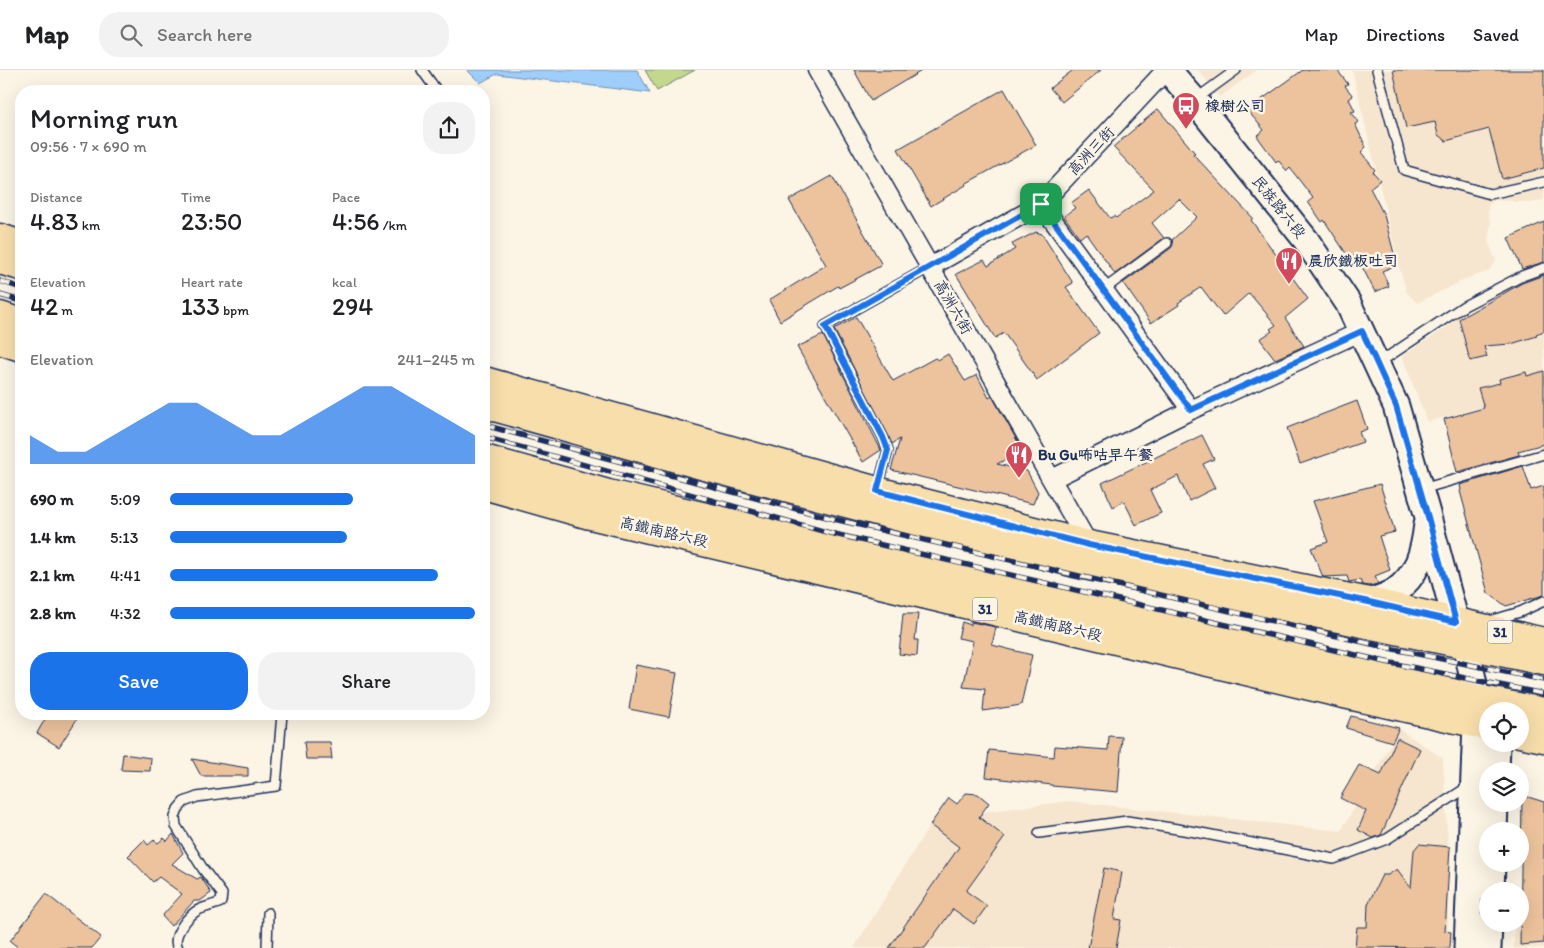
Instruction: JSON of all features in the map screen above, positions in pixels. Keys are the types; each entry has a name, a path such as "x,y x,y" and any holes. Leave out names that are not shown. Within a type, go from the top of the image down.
{"main road":[{"name":"民族路六段","path":"1167,70 1194,100 1306,240 1348,303 1362,331 1396,406 1428,517 1465,631 1479,702"},
{"path":"0,238 15,243"},
{"path":"0,260 15,264"},
{"path":"0,316 15,321"},
{"path":"0,340 15,345"},
{"name":"31","path":"490,383 877,491 1089,545 1369,602 1465,631 1544,661"},
{"name":"31","path":"490,406 705,466 1074,563 1465,631 1544,642"},
{"path":"509,411 614,418"},
{"name":"高鐵南路六段","path":"490,461 608,494 1479,715"},
{"name":"高鐵南路六段","path":"490,487 590,514 1339,693 1479,716"},
{"path":"522,496 608,494"},
{"path":"1369,602 1393,592 1406,582 1416,568 1424,550 1428,517"},
{"name":"31","path":"1529,713 1544,712"},
{"path":"1529,735 1544,738"},
{"name":"民族路六段","path":"1467,948 1484,812"},
{"path":"1488,948 1489,932"}],"street":[{"name":"高洲六街","path":"817,70 1089,545"},
{"name":"高洲三街","path":"930,267 1041,204 1167,70"},
{"path":"1041,204 1191,410"},
{"path":"1052,479 1191,410 1362,331"}],"lane":[{"path":"422,70 433,85"},
{"path":"1194,100 1236,70"},
{"path":"1377,70 1404,170 1490,194 1544,182"},
{"path":"1103,290 1168,243"},
{"path":"877,491 888,450 825,326 930,267"},
{"path":"1377,365 1464,306 1522,276 1544,268"},
{"path":"1420,490 1544,454"},
{"path":"1465,631 1520,612 1544,601"},
{"path":"178,948 175,944 176,935 196,912 221,902 222,894 203,869 176,826 175,817 178,809 184,802 197,798 276,786 282,720"},
{"path":"1039,833 1127,821 1196,832 1334,859 1387,839 1420,819 1479,776"},
{"path":"267,948 268,914"}],"shaded area":[{"path":"1198,70 1257,70 1220,97"},
{"path":"1352,70 1544,70 1544,200 1532,203 1495,200 1489,204 1488,212 1491,223 1488,241 1496,261 1488,272 1473,276 1417,303 1407,293"},
{"path":"1511,289 1538,336 1544,333 1544,448 1540,449 1526,396 1427,422 1402,356 1444,329 1461,315"},
{"path":"1399,729 1443,758 1448,841 1448,948 854,948 934,818 1069,801 1341,831"},
{"path":"1529,890 1544,890 1544,948 1514,948 1514,932 1529,932"}],"green space":[{"path":"645,70 695,70 657,91"}],"water":[{"path":"467,70 637,70 650,93 497,74 480,83"}],"building":[{"path":"854,70 923,70 871,101"},
{"path":"1073,70 1101,70 1062,102 1050,88"},
{"path":"1303,70 1337,70 1348,84 1345,86 1353,96 1349,99 1355,111 1351,112 1359,122 1355,124 1366,147 1361,152 1380,180 1370,188 1384,215 1397,265 1382,271 1389,286 1375,292 1356,255 1349,258 1324,220 1322,222 1308,202 1313,198 1290,168 1287,171 1278,160 1276,162 1257,136 1264,130 1247,110"},
{"path":"1393,70 1544,70 1544,168 1502,179 1489,129 1446,141 1438,135 1435,122 1406,128"},
{"path":"1004,89 1036,145 965,184 931,206 898,149"},
{"path":"1158,109 1195,153 1193,154 1253,218 1251,220 1308,299 1285,318 1304,346 1275,359 1260,339 1272,331 1270,329 1276,325 1249,293 1223,316 1201,287 1178,303 1179,305 1151,323 1123,283 1171,248 1173,245 1172,240 1197,217 1179,199 1152,223 1164,238 1115,274 1086,233 1080,238 1064,216 1075,208 1071,203 1089,190 1110,218 1114,216 1116,218 1154,190 1113,147"},
{"path":"832,176 882,265 839,288 838,286 780,321 769,300 826,265 789,200"},
{"path":"1544,222 1544,262 1522,269 1508,238"},
{"path":"1036,232 1042,234 1073,283 1066,287 1099,333 1037,380 1004,333 995,338 956,274 984,260 988,266 1015,249 1012,244"},
{"path":"1544,275 1544,331 1536,334 1537,336 1511,344 1484,346 1487,357 1470,361 1459,319 1522,283"},
{"path":"856,317 893,381 935,358 938,360 948,354 965,381 977,375 989,398 992,396 1023,451 997,464 1027,471 1038,492 1033,504 891,470 900,439 892,444 834,329"},
{"path":"823,335 881,450 863,462 797,347"},
{"path":"1544,371 1544,444 1518,451 1519,455 1457,472 1444,419 1484,408 1478,388 1500,383 1499,379 1526,372 1527,376"},
{"path":"1357,401 1367,429 1359,432 1363,442 1300,464 1287,428"},
{"path":"1202,435 1214,459 1203,464 1215,488 1189,501 1178,476 1150,490 1161,513 1136,525 1124,501 1113,507 1102,483"},
{"path":"1523,466 1531,490 1544,486 1544,595 1506,606 1488,593 1460,491 1460,485"},
{"path":"1380,484 1395,532 1379,536 1390,570 1375,576 1378,584 1369,586 1362,585 1360,580 1349,582 1347,576 1323,577 1311,548 1328,542 1313,501"},
{"path":"903,614 918,614 915,640 918,640 917,656 899,654"},
{"path":"962,622 971,625 971,622 996,627 992,645 1032,655 1021,705 983,711 985,689 963,687 973,641 958,638"},
{"path":"636,665 677,673 669,717 629,709"},
{"path":"1351,716 1399,728 1392,742 1346,728"},
{"path":"45,720 76,720 59,747 37,733"},
{"path":"1109,736 1122,737 1118,792 986,777 989,750 1054,757 1055,746 1108,750"},
{"path":"1397,738 1420,749 1381,835 1373,838 1358,830 1366,811 1340,798 1359,765 1381,775"},
{"path":"304,742 330,742 332,759 306,759"},
{"path":"123,754 151,758 150,771 121,770"},
{"path":"192,759 248,768 248,776 201,776"},
{"path":"966,793 978,794 989,803 979,817 1005,837 966,891 987,906 974,924 953,909 925,948 889,948 959,847 930,825 949,798 957,804"},
{"path":"1529,797 1544,802 1544,943 1520,945 1520,932 1529,932 1529,882 1521,882 1521,872 1529,872 1529,822 1522,822 1522,812 1529,812"},
{"path":"173,834 183,853 172,864 197,879 201,877 211,893 200,901 194,901 171,926 162,916 182,894 159,877 153,882 128,856 144,840 148,845 154,840 158,843 164,838 167,841"},
{"path":"1419,844 1450,847 1445,931 1451,932 1450,948 1355,947 1357,927 1367,927 1368,904 1382,875 1388,875 1397,869 1411,888 1414,850"},
{"path":"1104,868 1122,872 1114,919 1121,920 1116,948 1088,948"},
{"path":"46,894 101,937 92,948 19,948 10,941"}],"railway":[{"path":"0,281 15,286"},
{"path":"0,295 15,299"},
{"path":"490,427 834,519 1389,648 1544,680"},
{"path":"490,439 830,533 1386,662 1544,694"}],"place":[{"name":"橡樹公司","path":"1186,130"},
{"name":"晨欣鐵板吐司","path":"1289,285"},
{"name":"Bu Gu咘咕早午餐","path":"1019,479"}],"route":[{"path":"1041,204 1191,410 1362,331 1396,406 1456,622 1369,602 1089,545 877,491 888,450 825,326 1041,204"}]}
